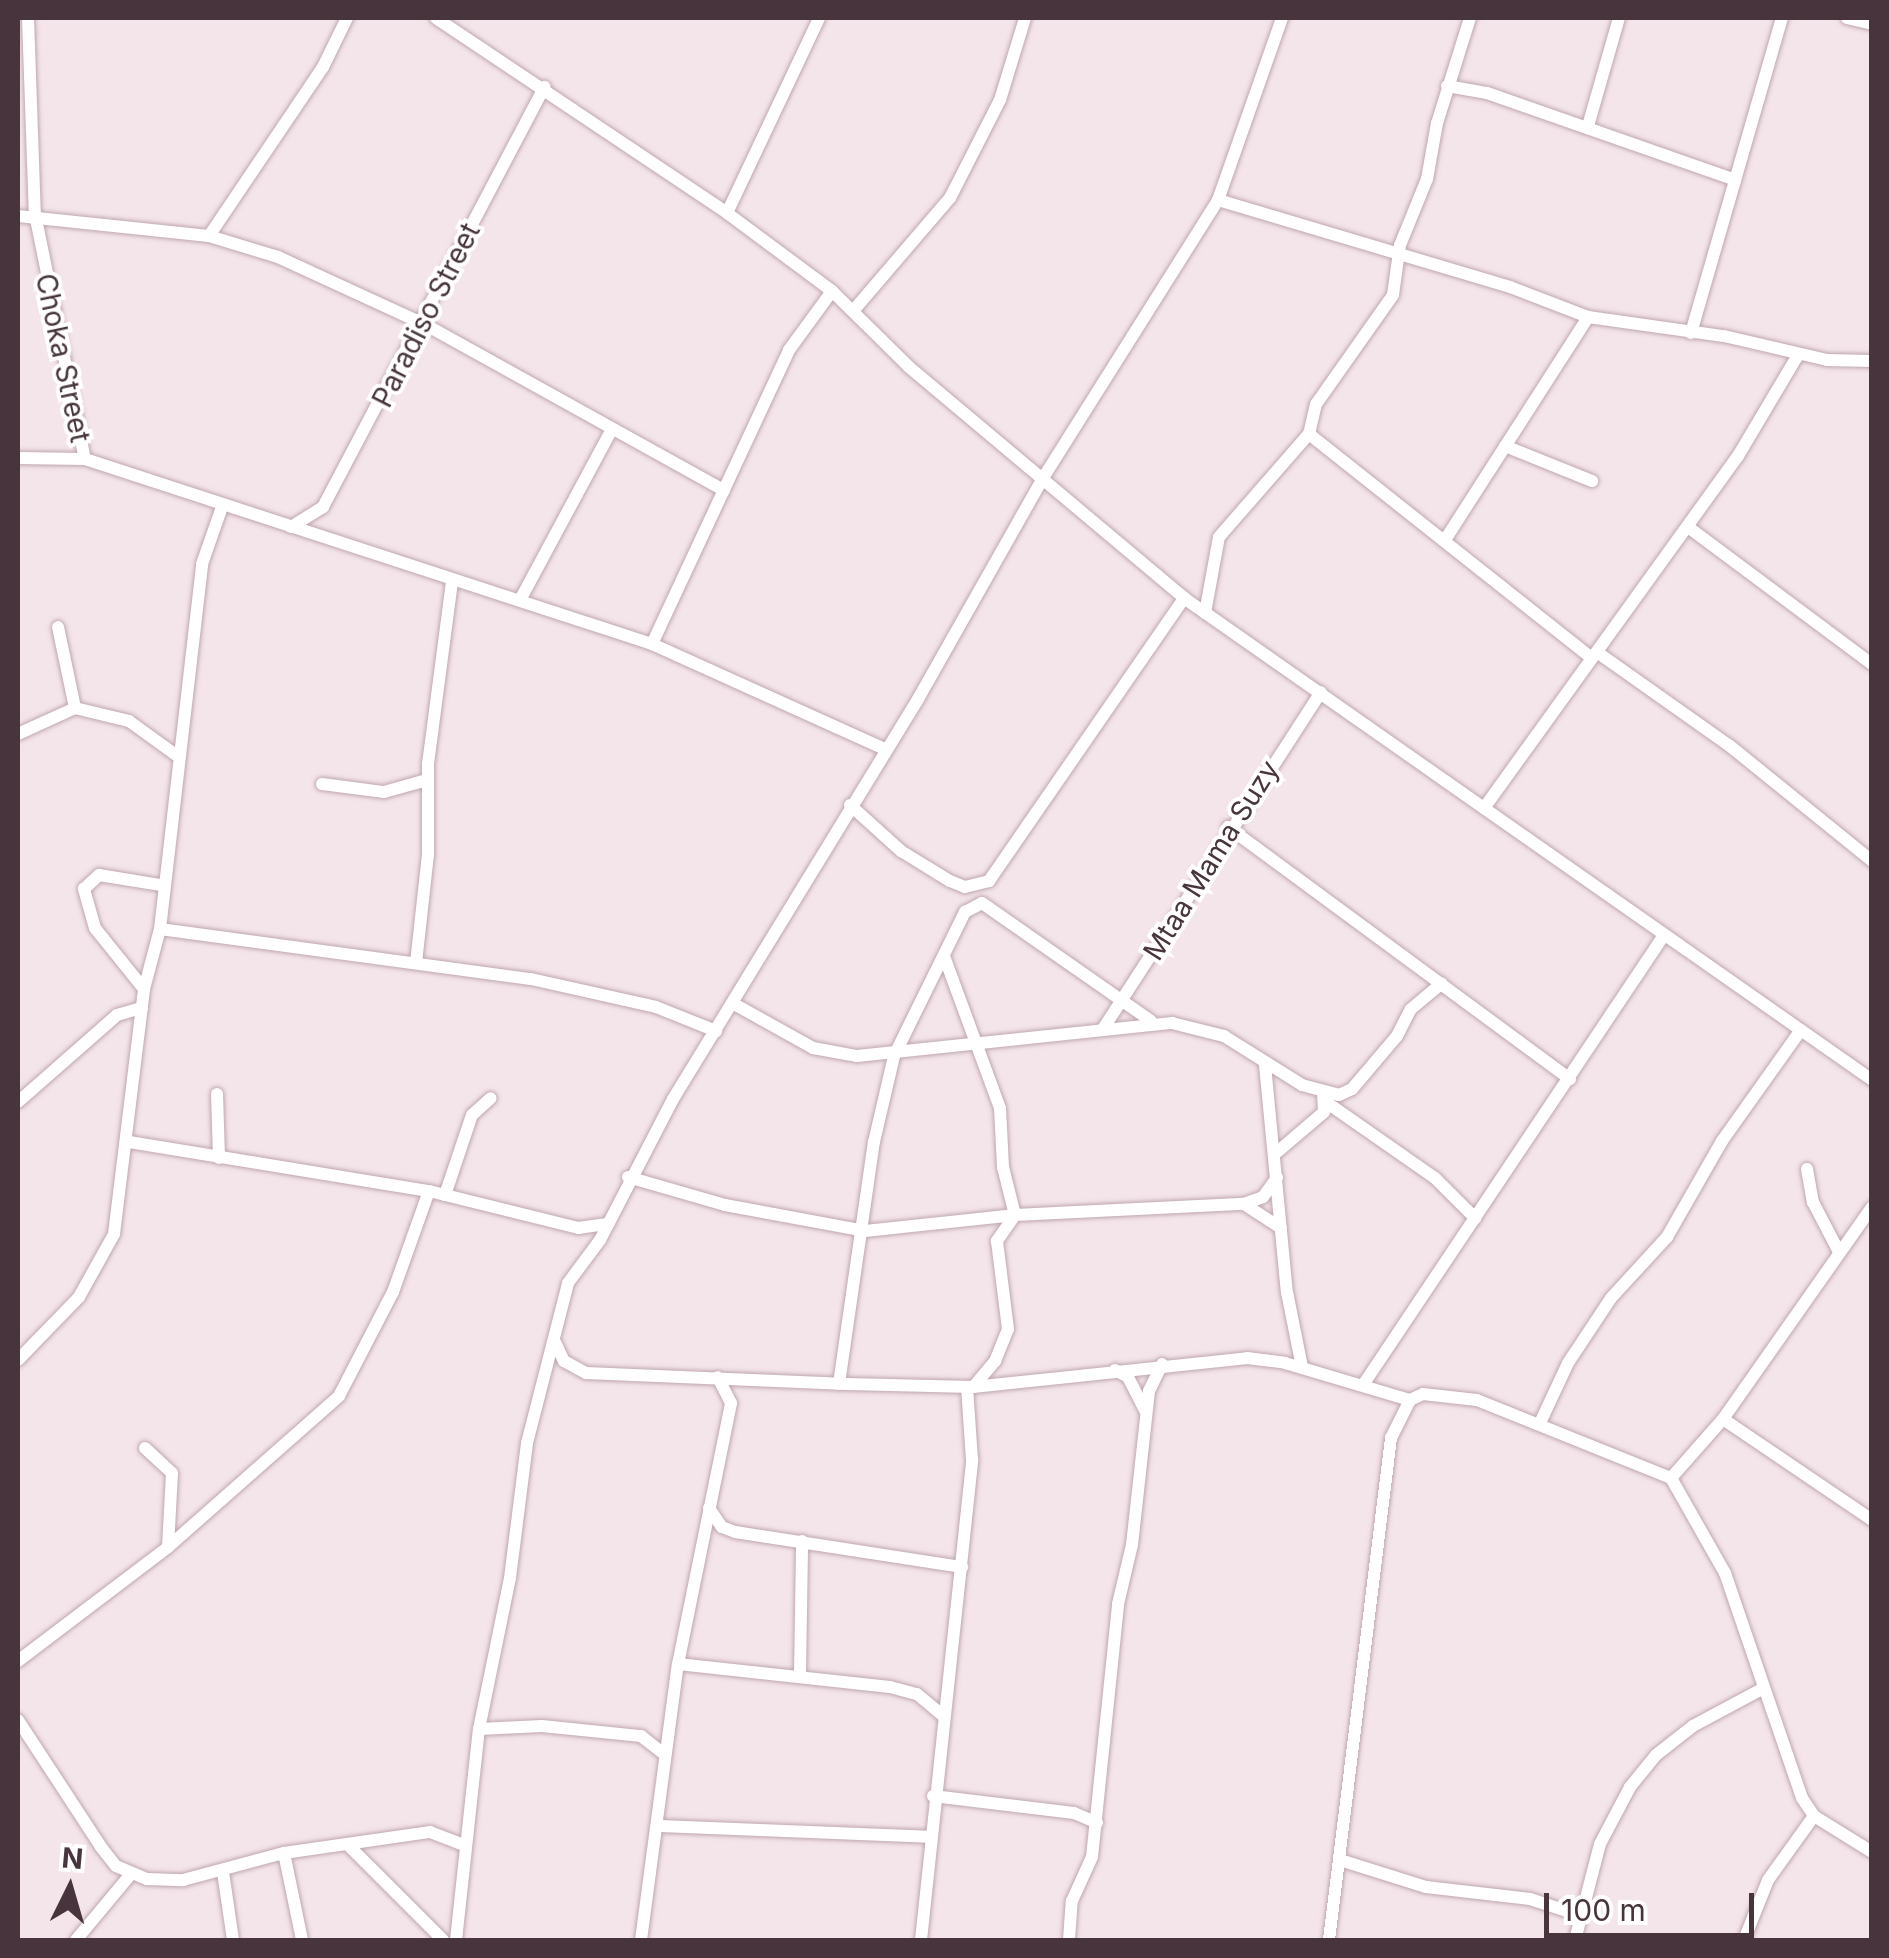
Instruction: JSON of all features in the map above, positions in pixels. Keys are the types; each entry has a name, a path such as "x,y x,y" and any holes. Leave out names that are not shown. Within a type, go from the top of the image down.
{"street":[{"name":"Choka Street","path":"28,18 35,214 84,460"},
{"path":"209,236 323,67 348,18"},
{"path":"436,18 727,213 832,291 1184,598 1872,1080"},
{"path":"727,213 809,50 818,18"},
{"path":"853,311 922,236 960,182 1000,100 1024,18"},
{"path":"456,1940 479,1730 510,1578 527,1443 568,1283 1043,478 1218,200 1282,18"},
{"path":"1205,613 1218,537 1309,434 1316,404 1393,295 1398,256 1428,180 1447,86 1470,18"},
{"path":"1588,126 1619,18"},
{"path":"1691,334 1782,18"},
{"path":"1847,18 1872,24"},
{"path":"1447,86 1588,126 1735,180"},
{"name":"Paradiso Street","path":"323,508 424,324 544,87"},
{"path":"1218,200 1510,287 1588,317 1798,354 1870,360"},
{"path":"18,216 35,214 209,236 312,270 424,324 724,490"},
{"path":"652,644 788,350 832,291"},
{"path":"1445,540 1588,317"},
{"path":"1484,808 1688,527 1792,374 1798,354"},
{"path":"520,600 611,430"},
{"path":"1309,434 1594,655 1730,746 1872,861"},
{"path":"1506,446 1592,482"},
{"path":"18,458 84,460 652,644 885,749"},
{"path":"18,1360 95,1275 114,1234 129,1142 144,990 160,929 161,885 202,564 222,507"},
{"path":"291,526 323,508 332,540"},
{"path":"1688,527 1872,664"},
{"path":"416,963 427,780 452,582"},
{"path":"850,806 901,850 950,881 965,887 989,881 1184,598"},
{"path":"58,627 75,708"},
{"name":"Mtaa Mama Suzy","path":"1103,1028 1228,828 1321,692"},
{"path":"18,734 75,708 129,721 176,755"},
{"path":"322,784 384,792 427,780"},
{"path":"1228,828 1570,1078"},
{"path":"144,990 95,928 84,890 99,875 161,885"},
{"path":"839,1384 865,1231 874,1142 894,1056 966,912 982,903 1125,998 1151,1021"},
{"path":"160,929 374,963 416,963 656,1006 716,1032"},
{"path":"1363,1386 1664,935"},
{"path":"921,1940 933,1796 972,1460 970,1387 995,1360 1008,1329 998,1240 1015,1215 1003,1167 1000,1108 944,956"},
{"path":"1276,1153 1302,1136 1324,1098 1352,1089 1398,1036 1410,1009 1442,983"},
{"path":"734,1004 813,1048 894,1056 1151,1021 1224,1036 1265,1066 1324,1098 1435,1178 1475,1218"},
{"path":"18,1102 116,1016 142,1008"},
{"path":"1540,1423 1568,1363 1611,1298 1667,1237 1722,1140 1801,1030"},
{"path":"1265,1066 1293,1343 1302,1367"},
{"path":"217,1094 219,1158"},
{"path":"445,1195 472,1115 491,1098"},
{"path":"129,1142 428,1191 578,1228 606,1224"},
{"path":"1807,1168 1813,1202 1840,1252"},
{"path":"628,1177 725,1204 865,1231 1015,1215 1244,1204 1263,1197 1278,1178"},
{"path":"18,1661 168,1547 339,1396 393,1292 428,1191"},
{"path":"1244,1204 1282,1228"},
{"path":"1671,1478 1723,1419 1872,1207"},
{"path":"578,1228 587,1254"},
{"path":"555,1342 564,1361 586,1373 839,1384 970,1387 1247,1358 1302,1367 1410,1400 1445,1394 1540,1423 1671,1478 1725,1573 1760,1690 1814,1816 1872,1852"},
{"path":"1069,1940 1072,1901 1092,1857 1145,1412 1162,1364"},
{"path":"1116,1370 1128,1377 1145,1412"},
{"path":"718,1377 731,1403"},
{"path":"641,1940 660,1826 664,1754 678,1664 731,1403 747,1378"},
{"path":"1329,1940 1391,1438 1410,1400"},
{"path":"1723,1419 1872,1520"},
{"path":"145,1448 172,1473 168,1547"},
{"path":"708,1506 722,1528 962,1567"},
{"path":"800,1675 802,1542"},
{"path":"678,1664 800,1675 917,1694 942,1715"},
{"path":"1574,1940 1600,1844 1638,1776 1693,1726 1760,1690"},
{"path":"18,1720 101,1847 131,1874 183,1880 284,1853 430,1832 464,1845"},
{"path":"479,1730 542,1726 640,1736 664,1754"},
{"path":"933,1796 1074,1812 1097,1823"},
{"path":"1744,1940 1768,1880 1814,1816"},
{"path":"660,1826 929,1837"},
{"path":"348,1846 443,1940"},
{"path":"284,1853 302,1940"},
{"path":"1340,1860 1426,1887 1530,1898 1580,1914"},
{"path":"223,1872 233,1940"},
{"path":"76,1940 131,1874"}]}
